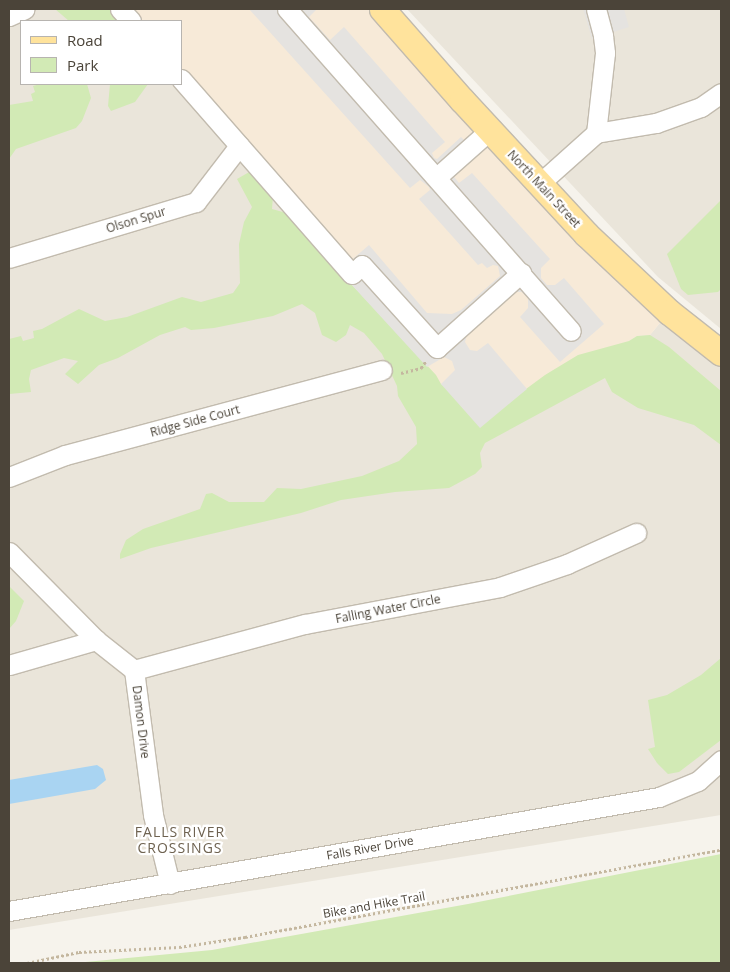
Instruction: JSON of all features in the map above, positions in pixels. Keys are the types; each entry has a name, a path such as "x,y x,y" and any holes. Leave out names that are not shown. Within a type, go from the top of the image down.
{"main road":[{"name":"North Main Street","path":"382,9 586,234 669,312 721,353"}],"street":[{"path":"9,16 25,9"},
{"path":"120,9 130,20"},
{"path":"287,9 437,177 571,332"},
{"path":"596,9 603,36 605,54 596,133"},
{"path":"182,80 352,274 362,265 437,348 521,273"},
{"path":"539,184 596,133 656,123 701,108 721,93"},
{"path":"437,177 490,130"},
{"name":"Olson Spur","path":"9,258 196,202 239,146"},
{"name":"Ridge Side Court","path":"9,477 65,456 382,370"},
{"name":"Falling Water Circle","path":"134,670 305,624 500,587 567,564 636,533"},
{"name":"Damon Drive","path":"9,552 96,640 134,670 153,816 170,884"},
{"path":"9,664 96,640"},
{"name":"Falls River Drive","path":"9,911 658,797 698,781 721,760"}],"path":[{"path":"382,370 390,375 421,368 437,348"},
{"name":"Bike and Hike Trail","path":"27,963 79,952 178,946 245,937 721,850"}],"shaded area":[{"path":"9,9 120,9 130,20 20,20 20,85 182,85 339,271 436,375 629,341 637,336 650,335 669,312 721,353 721,815 9,930"},
{"path":"120,9 382,9 669,312 650,335 637,336 622,346 527,389 441,384 182,80 182,20 130,20"},
{"path":"249,9 317,9 309,17 330,40 344,27 445,142 432,153 434,158 437,159 461,137 477,153 451,173 459,183 472,173 550,259 541,268 541,278 547,285 555,285 564,278 604,324 560,362 520,317 528,308 528,298 522,292 513,292 467,335 465,342 470,350 477,351 488,343 527,389 480,428 441,384 455,370 452,361 444,357 427,367 339,271 369,245 427,313 452,314 461,310 500,276 498,266 493,265 487,268 482,263 478,265 419,199 430,190 429,187 420,180 410,188"},
{"path":"407,9 721,9 721,329 658,277"},
{"path":"583,9 624,9 629,27 592,39"}],"green space":[{"path":"55,9 116,9 126,20 68,20"},
{"path":"87,85 91,98 82,121 76,128 16,149 9,159 9,105 33,101 31,94 35,92 33,86"},
{"path":"110,85 147,85 135,102 111,111 108,106"},
{"path":"251,171 273,196 272,209 290,214 321,246 331,265 343,275 436,375 441,384 485,419 545,375 578,355 629,341 637,336 650,335 669,347 721,391 721,445 694,425 638,408 612,392 605,378 485,443 480,453 482,467 475,474 449,488 395,492 341,500 301,513 151,548 120,559 120,554 126,540 143,529 200,509 206,494 212,493 229,502 264,502 277,488 301,489 362,476 399,461 417,444 416,427 398,396 397,386 382,354 364,333 350,325 346,335 336,342 322,335 315,313 302,304 273,316 214,328 191,330 185,327 160,335 118,358 99,365 78,384 65,374 78,361 64,358 31,370 29,379 31,392 9,394 9,339 21,336 23,341 34,338 33,331 42,329 79,309 105,321 127,317 182,297 201,302 233,293 240,283 239,244 244,222 252,207 237,179"},
{"path":"721,200 721,289 718,292 688,295 681,289 667,254"},
{"path":"9,586 24,601 16,621 9,629"},
{"path":"721,658 721,740 679,772 668,774 657,763 648,749 655,747 648,700 667,695 701,675"},
{"path":"721,854 721,963 75,963 212,950 468,904"}],"water":[{"path":"97,765 103,769 106,780 95,789 9,804 9,780"}],"district":[{"name":"FALLS RIVER CROSSINGS","path":"180,840"}]}
